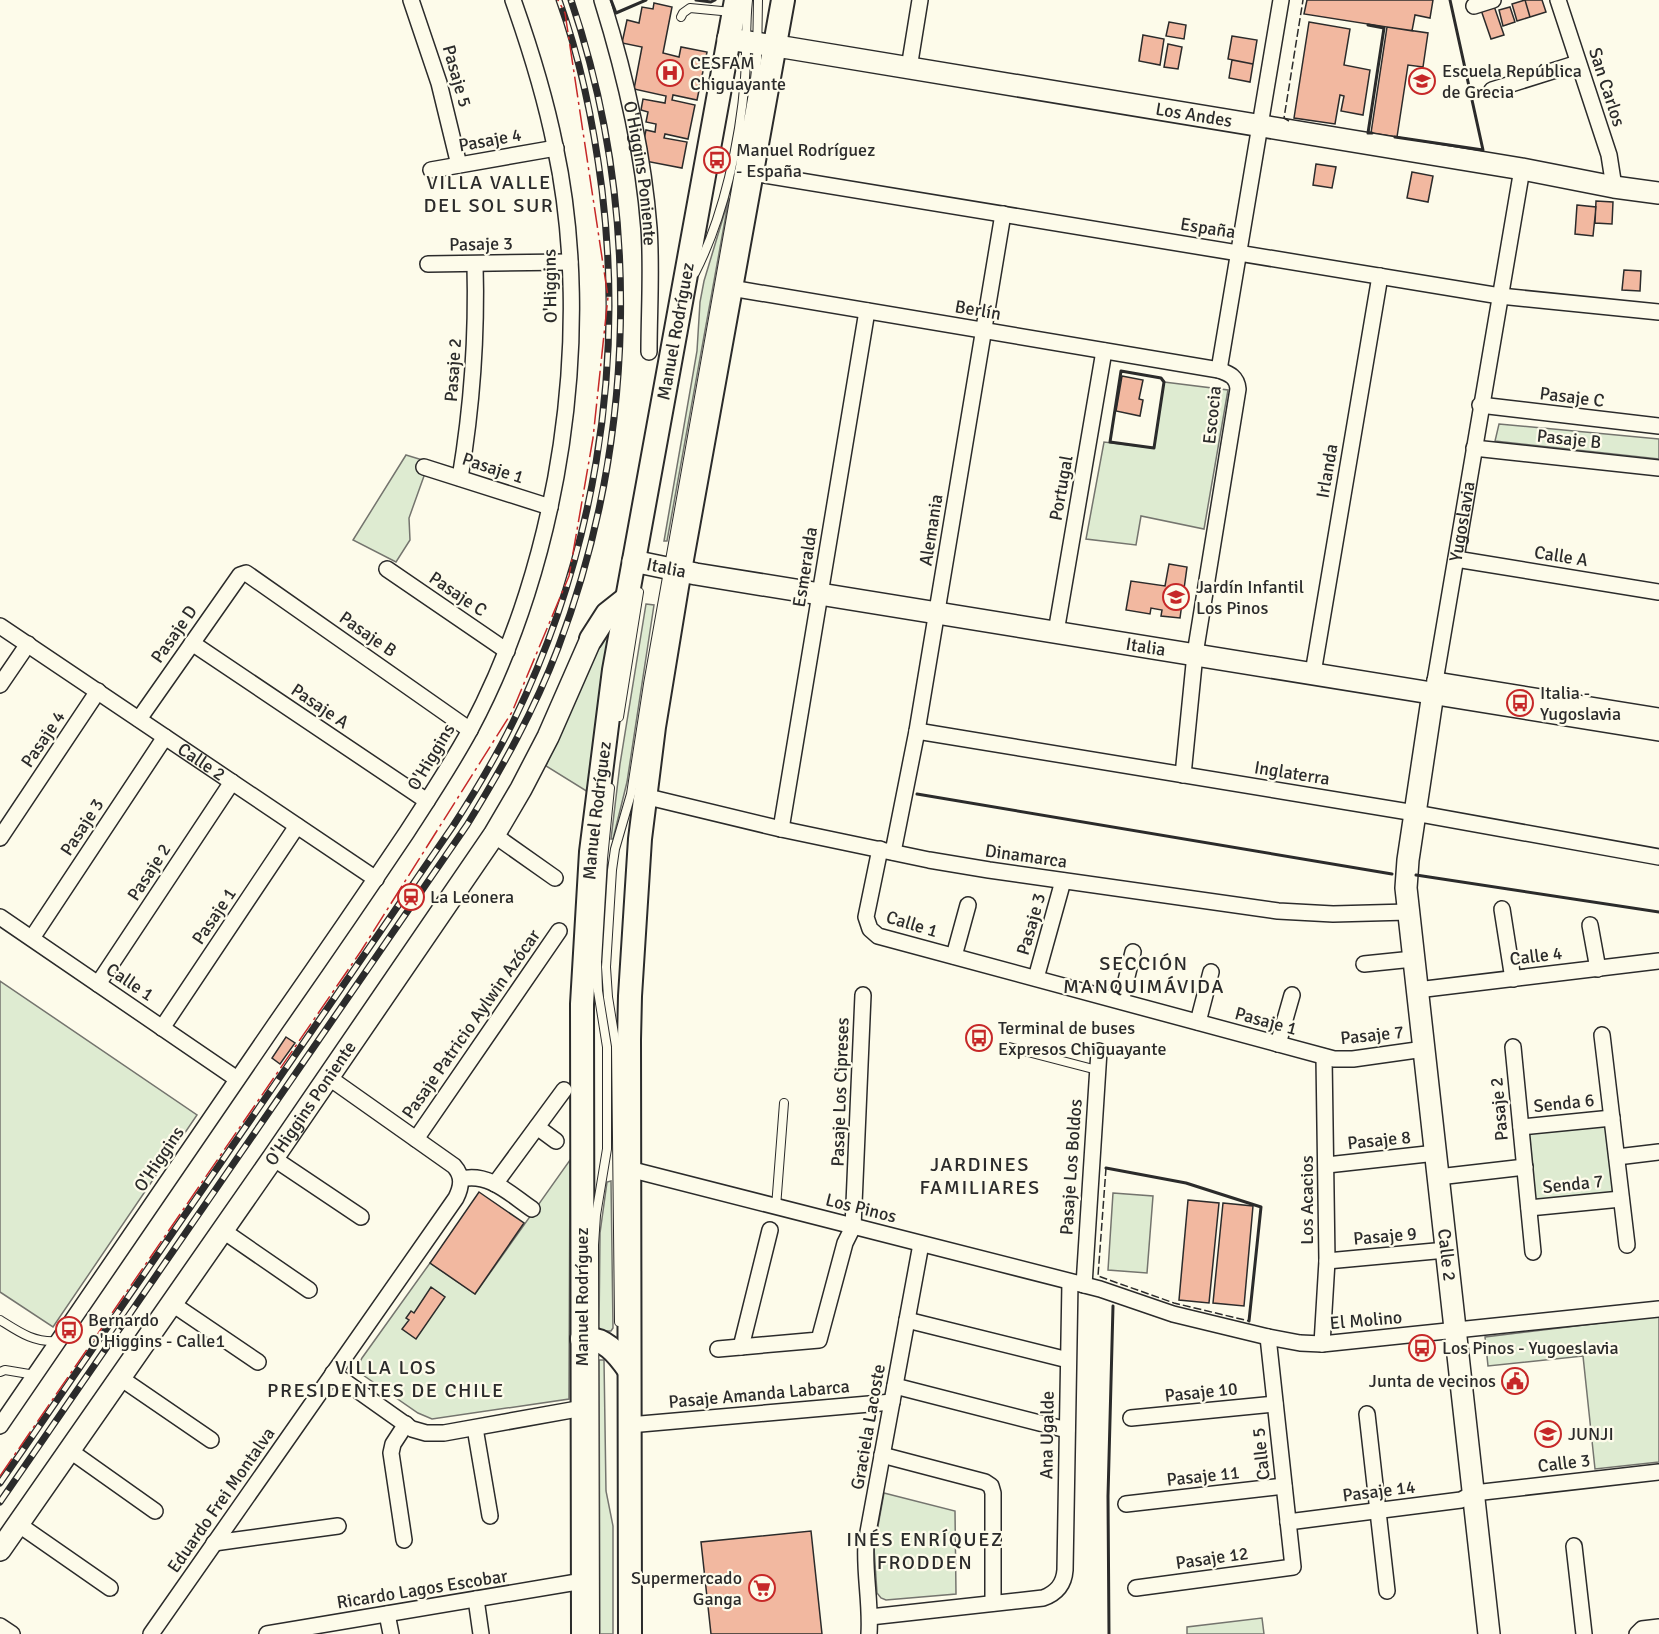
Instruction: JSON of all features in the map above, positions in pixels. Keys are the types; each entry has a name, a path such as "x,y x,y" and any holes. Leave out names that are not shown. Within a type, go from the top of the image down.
{"main road":[{"name":"Manuel Rodríguez","path":"583,1634 583,1408 588,1339 582,1004 591,852 602,759 626,599 682,296 752,42 783,0"},
{"name":"Manuel Rodríguez","path":"630,1634 630,996 636,888 644,796 674,570 752,173 752,42 739,4"},
{"path":"591,639 607,614 626,599"},
{"path":"588,1339 610,1348 629,1370"}],"street":[{"name":"Pasaje 5","path":"411,0 439,82 459,165"},
{"name":"O'Higgins","path":"0,1426 376,879 470,730 507,651 534,575 550,507 568,385 571,314 570,262 565,206 556,148 544,98 513,0"},
{"name":"O'Higgins Poniente","path":"602,0 629,95 644,178 650,245 649,352"},
{"path":"909,68 920,0"},
{"name":"Escocia","path":"1183,775 1195,654 1238,389 1235,378 1219,370 1281,0"},
{"path":"1474,6 1493,0"},
{"name":"San Carlos","path":"1558,0 1611,163 1614,188"},
{"name":"Los Andes","path":"752,42 1522,169 1614,188 1659,193"},
{"path":"1492,90 1578,63"},
{"name":"Pasaje 4","path":"431,170 556,148"},
{"name":"Yugoslavia","path":"1406,873 1480,405 1522,169"},
{"name":"España","path":"752,173 1500,296 1659,312"},
{"name":"Alemania","path":"887,850 917,731 1003,214"},
{"name":"Pasaje 3","path":"428,264 570,262"},
{"name":"Pasaje 2","path":"460,478 473,383 476,314 475,264"},
{"name":"Irlanda","path":"1313,673 1380,276"},
{"name":"Berlín","path":"731,288 1219,370"},
{"name":"Esmeralda","path":"781,828 867,311"},
{"name":"Portugal","path":"1056,632 1104,351"},
{"name":"Pasaje C","path":"1480,405 1659,426"},
{"name":"Pasaje B","path":"1474,448 1659,468"},
{"name":"Pasaje 1","path":"424,467 550,507"},
{"name":"Calle A","path":"1456,559 1659,592"},
{"name":"Italia","path":"633,561 674,570 1313,673 1434,686 1659,716"},
{"name":"Pasaje C","path":"387,569 507,651"},
{"name":"Pasaje B","path":"243,573 248,574 470,730"},
{"name":"Pasaje D","path":"139,719 243,573"},
{"path":"0,626 28,644 0,685"},
{"name":"O'Higgins Poniente","path":"0,1550 494,835 544,746 591,639"},
{"name":"Pasaje A","path":"192,643 427,801"},
{"name":"Calle 2","path":"28,644 376,879"},
{"name":"Italia","path":"1434,686 1659,730"},
{"name":"Pasaje 4","path":"0,838 98,691"},
{"name":"Inglaterra","path":"917,731 1415,813 1659,857"},
{"name":"Pasaje 3","path":"32,939 165,737"},
{"name":"Pasaje 2","path":"98,984 232,782"},
{"name":"Dinamarca","path":"644,796 957,865 1278,911 1333,914 1408,912"},
{"name":"Pasaje 1","path":"162,1028 297,826"},
{"path":"494,835 555,878"},
{"name":"Calle 1","path":"887,850 866,917 870,929 884,938 954,956"},
{"name":"Calle 2","path":"1406,873 1413,959 1489,1634"},
{"name":"Pasaje 3","path":"1036,978 1064,881"},
{"path":"954,956 968,905"},
{"path":"1502,909 1513,979"},
{"name":"Calle 1","path":"0,917 237,1079"},
{"path":"1590,925 1598,969"},
{"name":"Pasaje Patricio Aylwin Azócar","path":"416,1139 560,931"},
{"path":"1121,1001 1133,952"},
{"name":"Pasaje 1","path":"954,956 1324,1057"},
{"path":"1364,964 1413,959"},
{"name":"Calle 4","path":"1417,990 1659,961"},
{"path":"1198,1023 1211,972"},
{"name":"Pasaje Los Cipreses","path":"741,1347 819,1340 845,1243 853,1227 863,995"},
{"path":"1278,1044 1292,995"},
{"path":"1602,1035 1627,1245"},
{"name":"Pasaje 2","path":"1513,1047 1533,1252"},
{"name":"Pasaje 7","path":"1324,1057 1353,1059 1424,1049"},
{"name":"Pasaje Los Boldos","path":"1077,1284 1099,1051"},
{"name":"Los Acacios","path":"1322,1344 1327,1261 1324,1057"},
{"path":"328,1077 454,1166 461,1179 478,1177 495,1184 532,1209"},
{"path":"495,1184 564,1090"},
{"name":"Senda 6","path":"1521,1127 1612,1118"},
{"path":"537,1127 556,1141"},
{"path":"1617,1157 1659,1152"},
{"name":"Pasaje 8","path":"1327,1165 1436,1153"},
{"path":"273,1158 361,1217"},
{"path":"1438,1177 1525,1167"},
{"name":"Los Pinos","path":"629,1170 1077,1284"},
{"name":"Eduardo Frei Montalva","path":"151,1634 456,1198 461,1179"},
{"name":"Senda 7","path":"1529,1208 1621,1199"},
{"path":"222,1230 309,1290"},
{"path":"717,1349 741,1347 770,1230"},
{"name":"Graciela Lacoste","path":"870,1617 866,1555 921,1244"},
{"name":"Pasaje 9","path":"1327,1261 1446,1250"},
{"name":"El Molino","path":"1077,1284 1173,1314 1268,1337 1300,1343 1322,1344 1659,1309"},
{"name":"Ana Ugalde","path":"993,1604 1043,1598 1059,1588 1064,1579 1068,1360 1077,1284"},
{"path":"171,1303 258,1362"},
{"path":"907,1320 1068,1360"},
{"name":"Calle 5","path":"1268,1337 1293,1566"},
{"path":"333,1373 406,1424 419,1431 435,1434 583,1408"},
{"path":"119,1377 211,1440"},
{"path":"895,1386 1067,1430"},
{"name":"Pasaje Amanda Labarca","path":"629,1425 892,1402"},
{"name":"Pasaje 10","path":"1131,1418 1275,1404"},
{"path":"1367,1414 1387,1592"},
{"path":"404,1540 391,1453 393,1444 406,1424"},
{"path":"475,1428 490,1516"},
{"path":"69,1450 155,1512"},
{"path":"869,1634 870,1617 993,1604 993,1493 991,1486 985,1482 882,1455"},
{"name":"Calle 3","path":"1474,1493 1659,1472"},
{"name":"Pasaje 11","path":"1126,1504 1284,1486"},
{"name":"Pasaje 14","path":"1288,1522 1461,1500 1474,1493"},
{"path":"18,1524 110,1588"},
{"path":"214,1543 338,1526"},
{"path":"1574,1546 1584,1634"},
{"name":"Pasaje 12","path":"1136,1588 1293,1566"},
{"name":"Ricardo Lagos Escobar","path":"267,1634 298,1631 583,1581"},
{"path":"476,1599 481,1634"},
{"path":"387,1614 391,1634"},
{"path":"0,1626 12,1634"},
{"path":"1637,1634 1642,1629 1659,1627"}],"lane":[{"path":"629,1370 618,1312 616,1046 606,981 613,860 631,794 648,684 674,570 754,88 752,42 758,0"},
{"path":"681,17 690,8 739,4"},
{"path":"618,726 638,603 638,581 633,561"},
{"path":"595,1634 588,1339 595,1228 607,1149 607,1047 598,991 597,962 602,871 611,779"},
{"path":"1009,1047 1097,1070"},
{"path":"776,1207 784,1103"},
{"path":"0,1320 31,1339 58,1341"},
{"path":"0,1372 5,1370 35,1375"}],"green space":[{"path":"729,198 667,541 664,541 697,351 700,302"},
{"path":"1164,382 1228,390 1204,529 1141,516 1136,545 1086,539 1104,442 1154,448"},
{"path":"1499,424 1659,439 1659,459 1495,441"},
{"path":"406,455 429,462 409,518 410,540 396,562 353,540"},
{"path":"646,604 654,605 627,782 613,839 611,839 620,764"},
{"path":"616,613 588,792 546,766 597,636"},
{"path":"0,981 197,1115 53,1327 0,1292"},
{"path":"1607,1122 1615,1195 1534,1204 1526,1131"},
{"path":"570,1160 569,1399 432,1419 418,1413 356,1370 362,1358 430,1263 475,1294"},
{"path":"611,1181 613,1328 611,1331 601,1331 599,1327 600,1233 607,1182"},
{"path":"1113,1193 1153,1196 1147,1273 1108,1270"},
{"path":"1659,1316 1659,1462 1595,1469 1583,1356 1488,1366 1485,1337"},
{"path":"599,1360 604,1360 606,1491 613,1526 613,1634 600,1634"},
{"path":"884,1493 955,1511 956,1594 886,1600 877,1593 874,1548"},
{"path":"1262,1618 1264,1634 1187,1634 1187,1627"}],"building":[{"path":"1307,0 1433,0 1430,18 1415,15 1412,31 1304,14"},
{"path":"1525,0 1530,17 1517,21 1512,4"},
{"path":"1525,0 1542,0 1546,12 1530,17"},
{"name":"CESFAM Chiguayante","path":"654,3 672,7 663,53 679,57 681,47 707,52 697,100 673,95 672,100 695,105 688,139 665,134 664,138 687,142 682,168 645,161 647,149 642,148 646,130 655,132 656,124 646,122 648,112 641,110 643,99 665,103 666,96 634,89 642,47 622,43 627,20 639,23 642,7 653,9"},
{"path":"1494,6 1504,35 1491,39 1481,10"},
{"path":"1510,7 1515,22 1503,26 1499,10"},
{"path":"1169,22 1186,25 1184,39 1166,36"},
{"path":"1309,22 1350,29 1344,65 1370,70 1363,115 1341,111 1344,96 1340,95 1335,124 1294,118"},
{"path":"1387,27 1428,33 1423,67 1408,65 1397,137 1371,133"},
{"path":"1143,35 1164,39 1160,65 1139,61"},
{"path":"1232,36 1257,40 1253,64 1228,59"},
{"path":"1168,44 1182,47 1178,69 1164,67"},
{"path":"1232,60 1253,64 1250,82 1229,78"},
{"path":"1316,164 1336,167 1332,188 1313,185"},
{"path":"1412,172 1433,176 1428,202 1407,198"},
{"path":"1596,201 1613,202 1612,224 1595,223"},
{"path":"1577,205 1596,207 1593,236 1575,234"},
{"path":"1624,270 1641,271 1640,291 1622,290"},
{"path":"1122,376 1143,380 1139,399 1143,400 1140,416 1116,411"},
{"path":"1169,564 1187,567 1180,618 1161,616 1162,610 1151,608 1150,614 1126,610 1131,581 1165,586"},
{"path":"286,1037 295,1043 280,1064 272,1058"},
{"path":"479,1192 524,1223 475,1294 430,1263"},
{"path":"1188,1200 1219,1203 1209,1303 1179,1300"},
{"path":"1223,1203 1253,1206 1244,1306 1213,1303"},
{"path":"431,1287 445,1297 416,1339 402,1329 409,1320 406,1318 411,1311 414,1313"},
{"name":"Supermercado Ganga","path":"811,1531 822,1634 711,1634 701,1542"}],"railway":[{"path":"0,1483 453,826 500,747 542,657 565,593 583,528 596,461 605,394 609,326 608,258 599,166 580,70 559,0"},
{"path":"0,1502 467,825 517,739 558,648 584,570 603,489 615,408 620,325 619,243 610,160 594,79 571,0"}],"fence":[{"path":"1289,121 1284,118 1303,0"},
{"path":"1106,1168 1098,1276 1174,1303 1249,1321"}],"wall":[{"path":"611,0 616,13 646,0"},
{"path":"696,0 711,2 715,0"},
{"path":"1395,137 1483,150 1450,0"},
{"path":"1368,25 1384,28 1368,133 1372,133"},
{"path":"1121,371 1161,378 1164,382 1154,448 1110,442 1121,371"},
{"path":"917,794 1392,874"},
{"path":"1416,875 1659,912"},
{"path":"1106,1168 1186,1183 1261,1207 1249,1321"},
{"path":"1109,1634 1108,1496 1113,1306"}],"power":[{"path":"0,1476 361,951 512,712 569,576 593,438 608,297 565,13 558,0"}],"place":[{"name":"CESFAM Chiguayante","path":"670,73"},
{"name":"Escuela República de Grecia","path":"1422,81"},
{"name":"Manuel Rodríguez - España","path":"717,160"},
{"name":"Jardín Infantil Los Pinos","path":"1176,597"},
{"name":"Italia - Yugoslavia","path":"1520,703"},
{"name":"La Leonera","path":"411,897"},
{"name":"Terminal de buses Expresos Chiguayante","path":"979,1038"},
{"name":"Bernardo O'Higgins - Calle1","path":"69,1330"},
{"name":"Los Pinos - Yugoeslavia","path":"1422,1348"},
{"name":"Junta de vecinos","path":"1515,1381"},
{"name":"JUNJI","path":"1548,1434"},
{"name":"Supermercado Ganga","path":"762,1588"}],"district":[{"name":"VILLA VALLE DEL SOL SUR","path":"489,194"},
{"name":"SECCIÓN MANQUIMÁVIDA","path":"1144,974"},
{"name":"JARDINES FAMILIARES","path":"980,1176"},
{"name":"VILLA LOS PRESIDENTES DE CHILE","path":"386,1378"},
{"name":"INÉS ENRÍQUEZ FRODDEN","path":"925,1550"}]}
